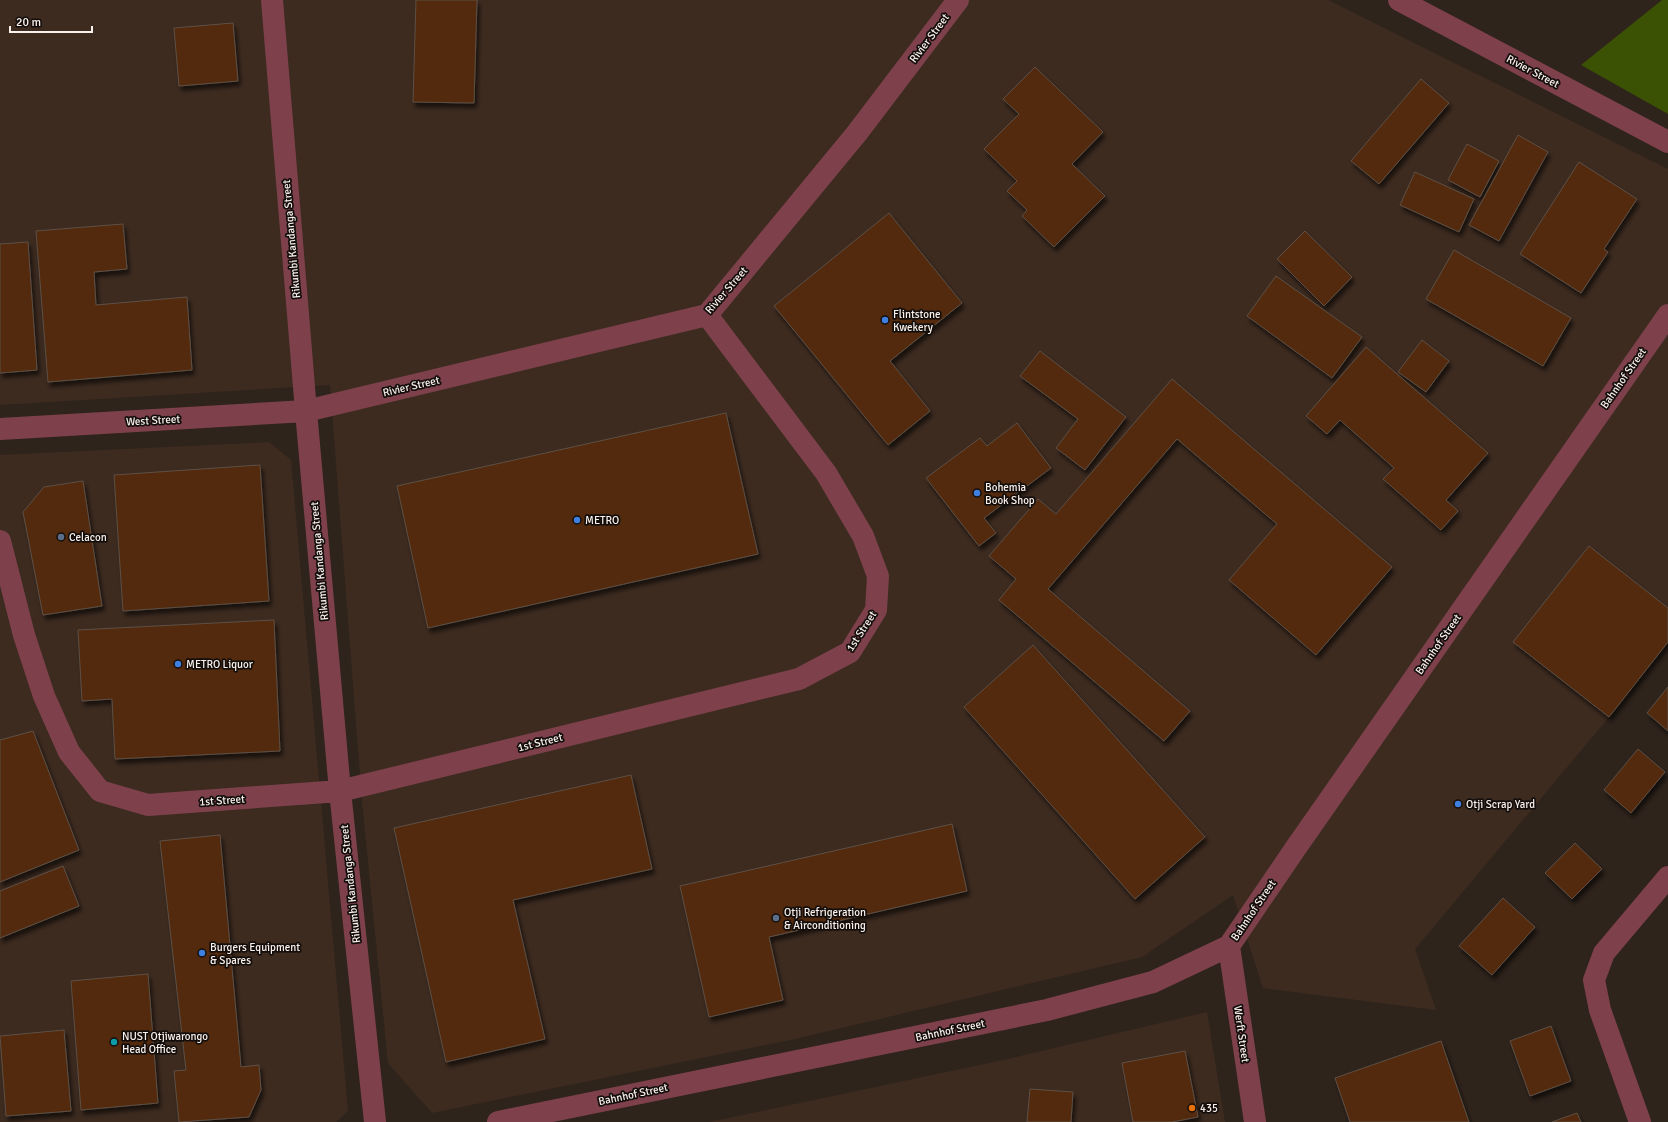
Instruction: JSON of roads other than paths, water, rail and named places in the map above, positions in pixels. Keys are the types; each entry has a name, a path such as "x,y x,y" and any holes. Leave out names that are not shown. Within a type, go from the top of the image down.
{"street":[{"name":"Rikumbi Kandanga Street","path":"272,0 306,410 340,791 375,1122"},
{"name":"Rivier Street","path":"306,410 707,315 857,133 958,0"},
{"name":"Rivier Street","path":"1399,0 1668,142"},
{"name":"1st Street","path":"0,541 24,636 44,696 69,752 100,791 148,805 340,791 799,679 850,652 876,610 878,576 863,536 826,473 707,315"},
{"name":"Bahnhof Street","path":"498,1122 1047,1010 1153,982 1230,946 1295,849 1668,315"},
{"name":"West Street","path":"0,429 306,410"},
{"path":"1640,1122 1600,1010 1594,980 1604,953 1668,877"},
{"name":"Werft Street","path":"1230,946 1255,1122"}],"place":[{"name":"Flintstone Kwekery","path":"885,320"},
{"name":"Bohemia Book Shop","path":"977,493"},
{"name":"METRO","path":"577,520"},
{"name":"Celacon","path":"61,537"},
{"name":"METRO Liquor","path":"178,664"},
{"name":"Otji Scrap Yard","path":"1458,804"},
{"name":"Otji Refrigeration & Airconditioning","path":"776,918"},
{"name":"Burgers Equipment & Spares","path":"202,953"},
{"name":"NUST Otjiwarongo Head Office","path":"114,1042"},
{"name":"435","path":"1192,1108"}]}
